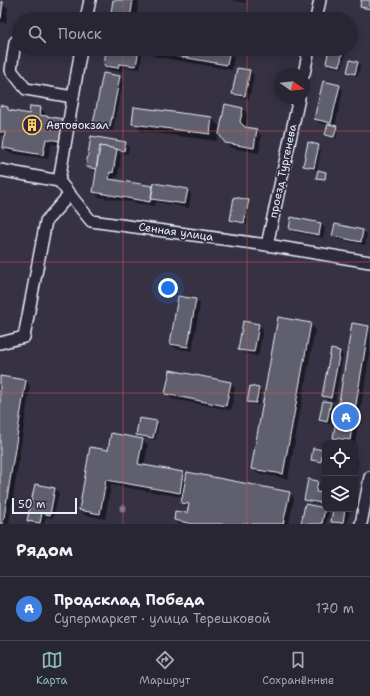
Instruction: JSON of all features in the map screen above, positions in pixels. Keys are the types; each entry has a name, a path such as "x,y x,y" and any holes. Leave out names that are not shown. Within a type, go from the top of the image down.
{"street":[{"path":"87,12 90,0"},
{"path":"317,12 320,0"},
{"path":"14,56 12,70 26,89 73,97"},
{"path":"0,170 59,181 80,56"},
{"path":"305,68 308,56"},
{"name":"проезд Тургенева","path":"267,244 298,104"},
{"name":"Сенная улица","path":"59,181 91,220 267,244 370,262"},
{"path":"0,343 24,337 46,221 70,194"},
{"path":"361,524 370,477"}],"building":[{"path":"113,0 133,0 131,12 111,12"},
{"path":"361,0 370,0 370,9 360,7"},
{"path":"0,2 3,2 1,18 0,18"},
{"path":"105,56 138,56 136,66 119,64 118,68 104,66"},
{"path":"176,56 229,56 227,65"},
{"path":"328,56 342,56 340,66 326,63"},
{"path":"350,60 358,62 355,74 347,72"},
{"path":"237,68 250,70 245,96 232,94"},
{"path":"103,73 120,76 110,127 93,124"},
{"path":"323,81 340,85 331,123 314,119"},
{"path":"225,104 243,108 240,122 245,127 257,129 254,148 225,143 219,134"},
{"name":"Автовокзал","path":"0,105 8,107 8,110 29,114 30,106 41,107 40,115 64,119 61,141 46,139 43,155 3,148 5,132 0,132"},
{"path":"134,107 212,117 210,134 132,124"},
{"path":"328,124 337,126 334,137 325,135"},
{"path":"91,136 126,142 124,151 100,146 96,169 86,167"},
{"path":"308,142 319,145 314,168 303,166"},
{"path":"100,146 117,149 113,173 110,172 109,179 153,186 150,202 93,192"},
{"path":"318,170 326,172 325,179 316,178"},
{"path":"154,183 188,189 185,204 151,199"},
{"path":"234,197 249,200 244,223 230,220"},
{"path":"291,217 321,223 319,235 289,229"},
{"path":"335,224 363,230 361,242 332,236"},
{"path":"178,296 196,299 188,347 170,344"},
{"path":"278,317 311,323 283,474 251,469"},
{"path":"243,321 259,324 254,352 238,350"},
{"path":"352,323 369,326 350,440 333,438"},
{"path":"331,349 340,351 331,398 322,396"},
{"path":"170,370 231,382 226,406 165,394"},
{"path":"0,376 26,380 3,524 0,524"},
{"path":"250,386 259,388 256,403 247,402"},
{"path":"323,401 331,402 327,422 319,420"},
{"path":"139,418 157,421 153,438 136,435"},
{"path":"111,433 143,439 138,464 183,472 180,493 106,480 100,514 79,510 90,447 108,450"},
{"path":"313,448 322,450 321,462 311,460"},
{"path":"187,472 290,492 283,524 193,524 174,520 175,511 187,513 189,504 181,503"},
{"path":"308,479 318,481 316,492 322,493 321,503 304,500"},
{"path":"35,484 55,488 50,515 42,513 40,523 27,521"},
{"path":"305,504 322,507 322,512 324,512 322,524 301,524"},
{"path":"333,512 345,512 343,523 331,522"}],"place":[{"name":"Автовокзал","path":"32,125"},
{"name":"Продсклад Победа","path":"346,417"}]}
